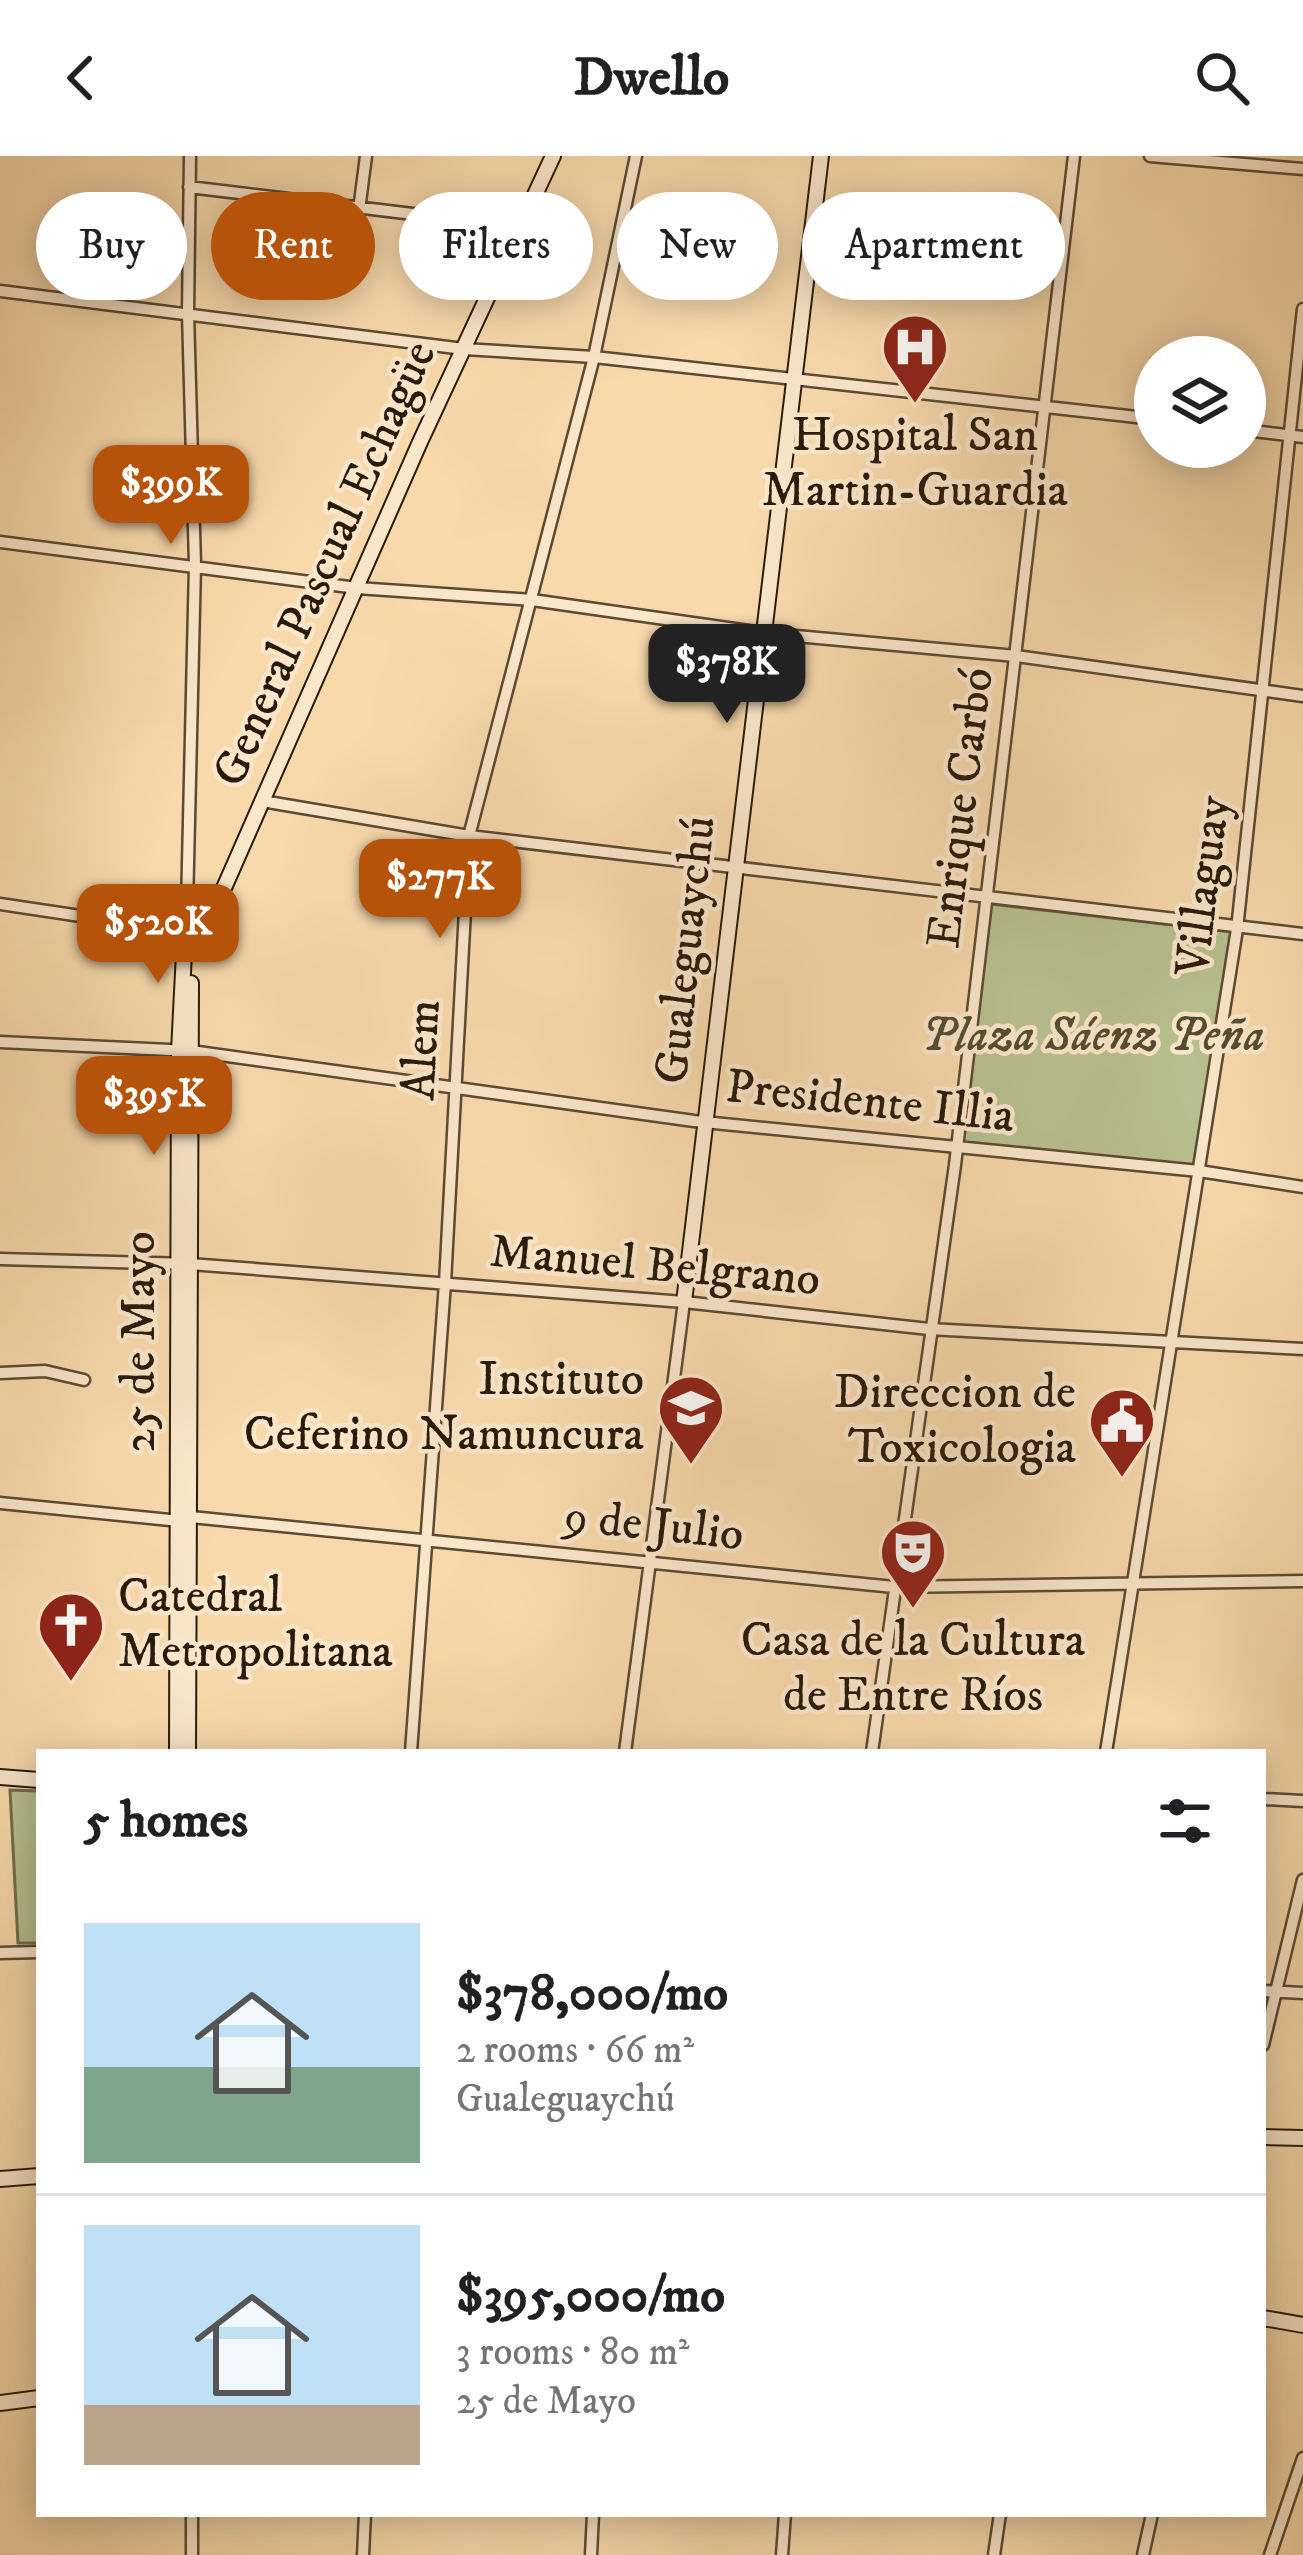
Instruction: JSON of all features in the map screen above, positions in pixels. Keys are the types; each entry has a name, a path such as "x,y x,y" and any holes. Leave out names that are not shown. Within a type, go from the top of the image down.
{"street":[{"name":"25 de Mayo","path":"188,1749 185,1051 193,933 187,906 195,565 188,314 190,156"},
{"path":"360,192 365,156"},
{"name":"General Pascual Echagüe","path":"537,192 553,156"},
{"name":"Alem","path":"411,1749 445,1283 469,836 594,358 636,156"},
{"name":"Gualeguaychú","path":"625,1749 684,1302 821,156"},
{"name":"Enrique Carbó","path":"872,1749 957,1148 1074,156"},
{"path":"1150,156 1303,169"},
{"path":"189,187 226,192"},
{"path":"0,291 464,349 594,358 1134,417"},
{"name":"General Pascual Echagüe","path":"193,933 213,913 487,300"},
{"name":"Villaguay","path":"1106,1749 1237,928 1303,309"},
{"path":"1266,432 1303,437"},
{"path":"0,542 357,587 532,600 763,633 1016,656 1303,696"},
{"path":"262,801 469,836 1303,934"},
{"path":"0,904 193,933"},
{"name":"Presidente Illia","path":"0,1042 185,1051 706,1121 1303,1187"},
{"name":"Manuel Belgrano","path":"0,1259 185,1264 684,1302 929,1328 1303,1349"},
{"path":"0,1373 45,1370 84,1380"},
{"name":"9 de Julio","path":"0,1503 894,1587 1303,1581"},
{"name":"25 de Mayo","path":"177,1749 185,1519"},
{"path":"0,1778 36,1780"},
{"path":"1266,1799 1303,1801"},
{"path":"1303,1880 1269,1992 1303,1993"},
{"path":"0,1953 36,1952"},
{"path":"1266,2137 1303,2138"},
{"path":"0,2179 36,2176"},
{"path":"1266,2319 1303,2325"},
{"path":"0,2403 36,2398"},
{"path":"1270,2555 1303,2458"},
{"path":"192,2517 192,2555"},
{"path":"363,2555 365,2517"},
{"path":"591,2555 593,2517"},
{"path":"782,2555 785,2517"},
{"path":"994,2555 1000,2517"},
{"path":"1143,2555 1151,2517"}],"green space":[{"name":"Plaza Sáenz Peña","path":"990,904 1233,932 1197,1169 954,1141"},
{"path":"10,1790 36,1791 36,1943 18,1943"}],"place":[{"name":"Hospital San Martin-Guardia","path":"915,406"},
{"name":"Instituto Ceferino Namuncura","path":"691,1467"},
{"name":"Direccion de Toxicologia","path":"1122,1480"},
{"name":"Casa de la Cultura de Entre Ríos","path":"913,1611"},
{"name":"Catedral Metropolitana","path":"71,1684"}]}
